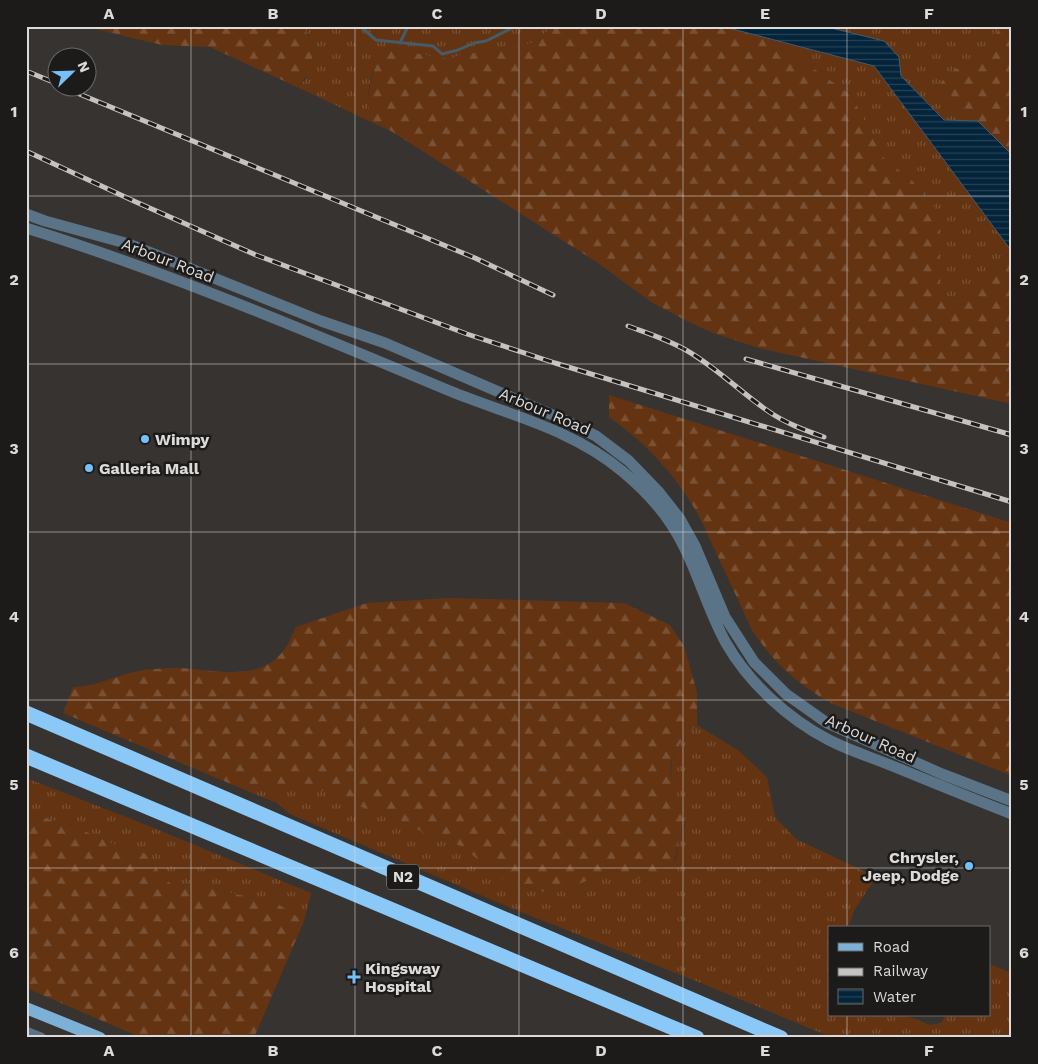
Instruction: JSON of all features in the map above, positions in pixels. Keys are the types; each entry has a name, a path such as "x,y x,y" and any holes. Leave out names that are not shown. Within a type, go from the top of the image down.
{"highway":[{"name":"N2","path":"26,712 388,870 781,1038"},
{"name":"N2","path":"30,758 697,1038"}],"main road":[{"path":"26,1008 100,1038"}],"street":[{"name":"Arbour Road","path":"26,214 129,244 321,321 385,343 562,419 596,436 629,461 658,491 680,519 695,546 725,617 754,662 786,694 826,723 942,774 1012,801"},
{"name":"Arbour Road","path":"26,228 122,260 364,354 454,392 571,437 599,453 649,496 671,524 728,645 746,671 771,698 797,720 829,740 1012,814"},
{"path":"26,1032 41,1038"}],"green space":[{"path":"83,26 303,26 311,42 311,66 297,87 210,47 162,45"},
{"path":"303,26 551,26 541,39 532,43 485,53 468,53 449,59 389,47 375,67 370,80 368,98 371,122 297,87 306,79 309,35"},
{"path":"551,26 721,26 773,40 851,95 885,160 911,179 939,214 940,293 954,299 973,293 990,266 1007,256 1012,247 1012,404 759,348 713,333 651,302 598,263 391,131 371,122 369,92 373,72 389,47 449,59 468,53 485,53 532,43 541,39"},
{"path":"823,26 999,26 998,31 977,58 954,70 941,82 945,102 974,111 978,121 944,120 901,76 899,57 884,41"},
{"path":"999,26 1012,26 1012,155 978,121 974,111 945,102 940,91 941,82 954,70 977,58 998,31"},
{"path":"773,40 874,66 1010,249 1007,256 990,266 973,293 954,299 939,293 939,214 911,179 885,160 851,95"},
{"path":"609,395 1012,523 1012,776 833,704 798,681 778,663 752,630 699,516 690,501 660,461 636,438 609,417"},
{"path":"450,598 624,603 670,625 684,646 697,692 697,725 679,745 672,759 672,784 682,811 684,824 673,866 666,877 660,882 616,872 603,872 584,882 548,893 505,882 494,867 481,862 463,847 426,834 404,822 356,805 341,791 308,790 276,785 261,785 245,790 63,713 73,687 90,685 143,670 178,668 234,672 248,671 273,661 285,648 296,627 367,603"},
{"path":"697,725 739,751 767,777 775,817 796,839 876,877 855,909 849,926 828,926 828,1016 908,1016 930,1025 941,1023 945,1016 990,1016 990,964 1012,973 1012,1038 833,1038 706,985 511,908 290,814 277,803 245,790 261,785 277,785 309,790 341,791 356,805 404,822 426,834 464,847 481,862 494,867 505,882 547,893 584,882 603,872 616,872 660,882 676,860 679,839 685,826 671,780 672,759 679,744"},
{"path":"26,778 311,893 304,921 278,904 198,885 171,884 158,871 150,856 129,847 120,847 73,826 26,813"},
{"path":"26,813 73,826 120,847 128,847 151,856 158,871 171,884 198,885 278,904 304,921 254,1038 142,1038 26,988"}],"water":[{"path":"721,26 823,26 884,41 899,57 901,76 944,120 978,121 1012,155 1012,247 1010,249 874,66"}],"waterway":[{"path":"360,26 376,40 433,46 442,54 486,41 516,26"},
{"path":"400,43 408,26"}],"railway":[{"path":"26,71 48,80"},
{"path":"89,98 475,258 553,295"},
{"path":"26,151 256,255 467,334 555,363 1012,502"},
{"path":"628,326 684,349 706,363 774,415 795,426 824,437"},
{"path":"746,359 1012,435"}],"place":[{"name":"Wimpy","path":"145,439"},
{"name":"Galleria Mall","path":"89,468"},
{"name":"Chrysler, Jeep, Dodge","path":"969,866"},
{"name":"Kingsway Hospital","path":"354,977"}]}
